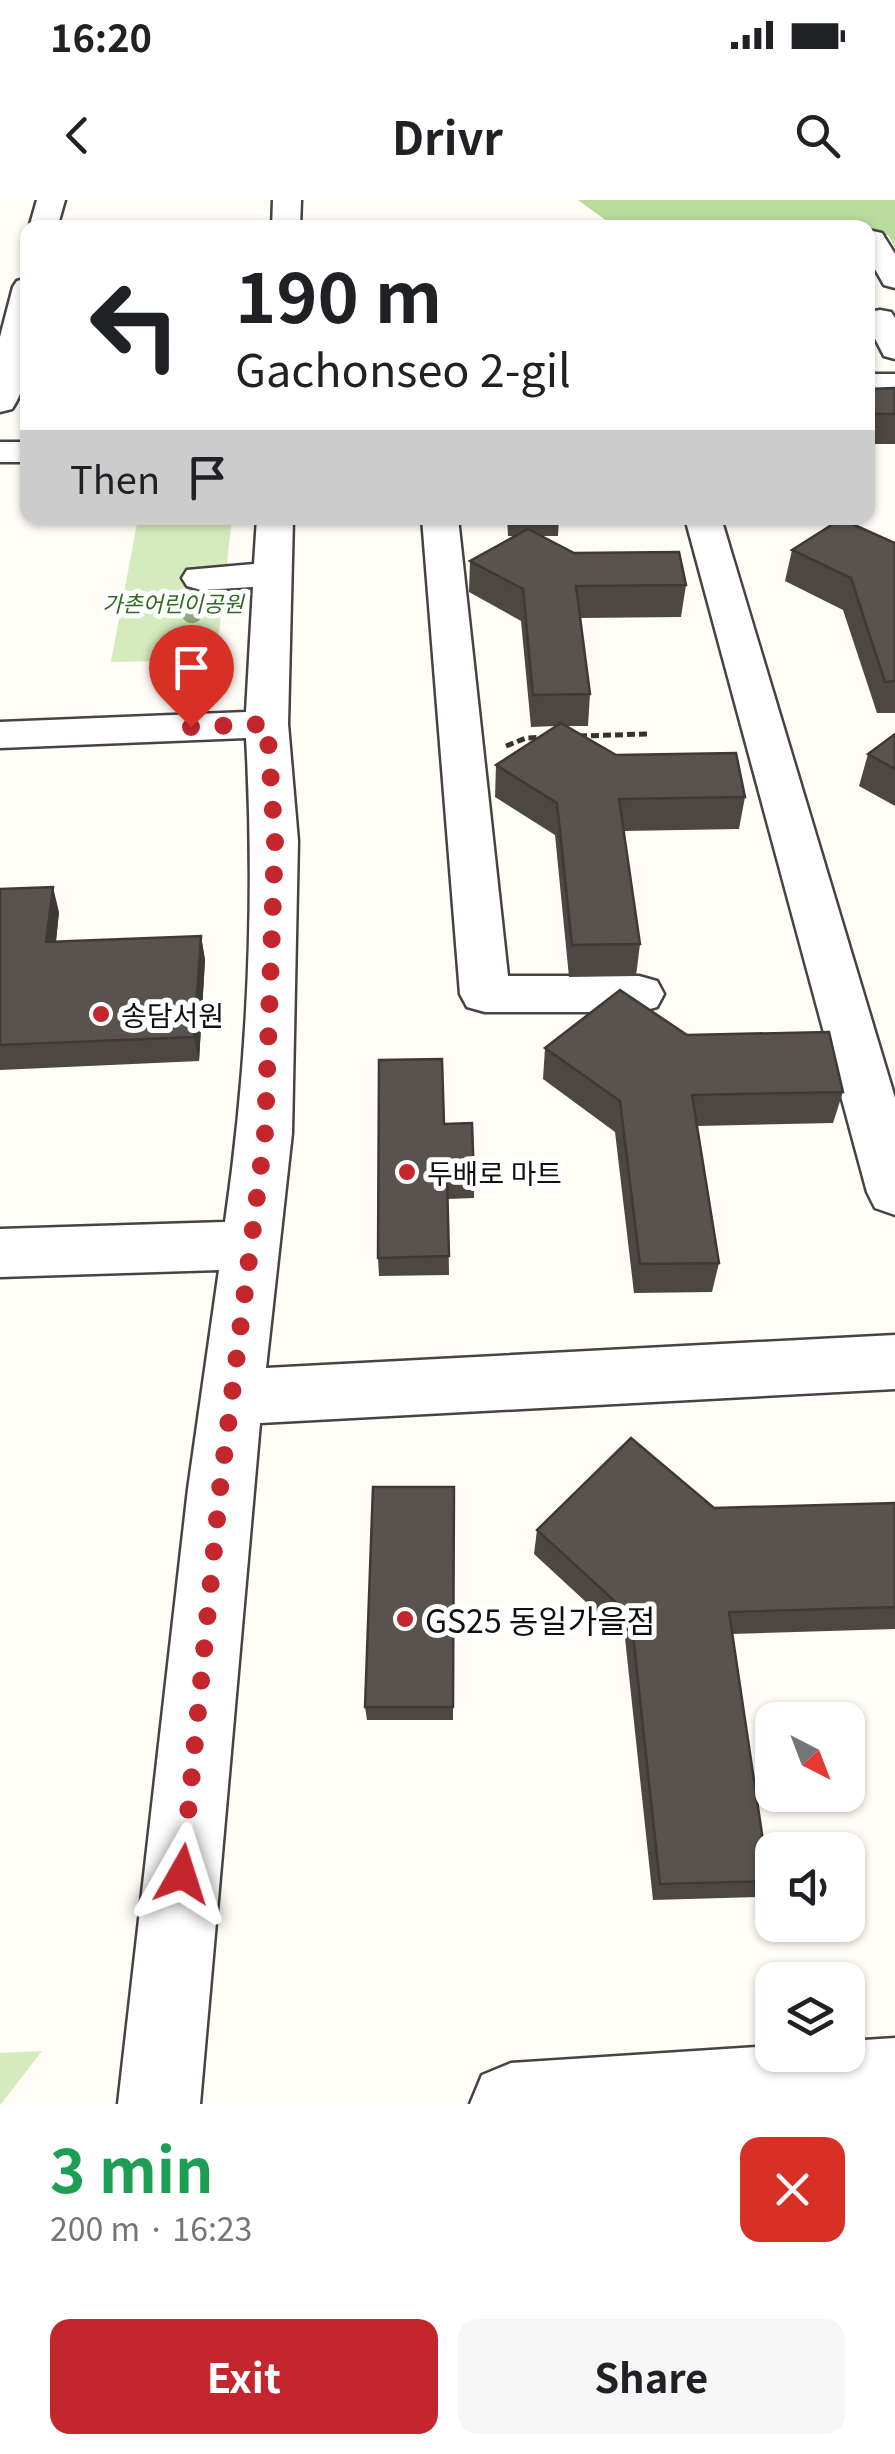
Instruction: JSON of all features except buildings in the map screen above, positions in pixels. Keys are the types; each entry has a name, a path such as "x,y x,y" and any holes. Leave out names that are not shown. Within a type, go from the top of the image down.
{"street":[{"path":"875,243 895,278"},
{"path":"0,402 20,286"},
{"path":"880,319 895,349"},
{"path":"159,2104 233,1397 265,1133 275,842 267,724 275,525"},
{"path":"441,525 485,994 639,994"},
{"path":"704,525 895,1192"},
{"path":"200,578 273,575"},
{"path":"0,735 267,724"},
{"path":"0,1253 252,1246"},
{"path":"233,1397 895,1362"},
{"path":"512,2104 895,2079"}],"path":[{"path":"578,736 647,734"},
{"path":"463,764 526,738 561,736"}],"green space":[{"path":"578,200 895,200 895,247 888,235 875,235 875,220 605,220"},
{"name":"가촌어린이공원","path":"137,525 231,525 216,660 111,662"},
{"path":"42,2051 1,2104 0,2104 0,2053"}],"place":[{"name":"송담서원","path":"101,1014"},
{"name":"두배로 마트","path":"407,1172"},
{"name":"GS25 동일가을점","path":"405,1619"}],"route":[{"path":"182,1874 220,1489 265,1133 275,842 267,724 191,727"}]}
